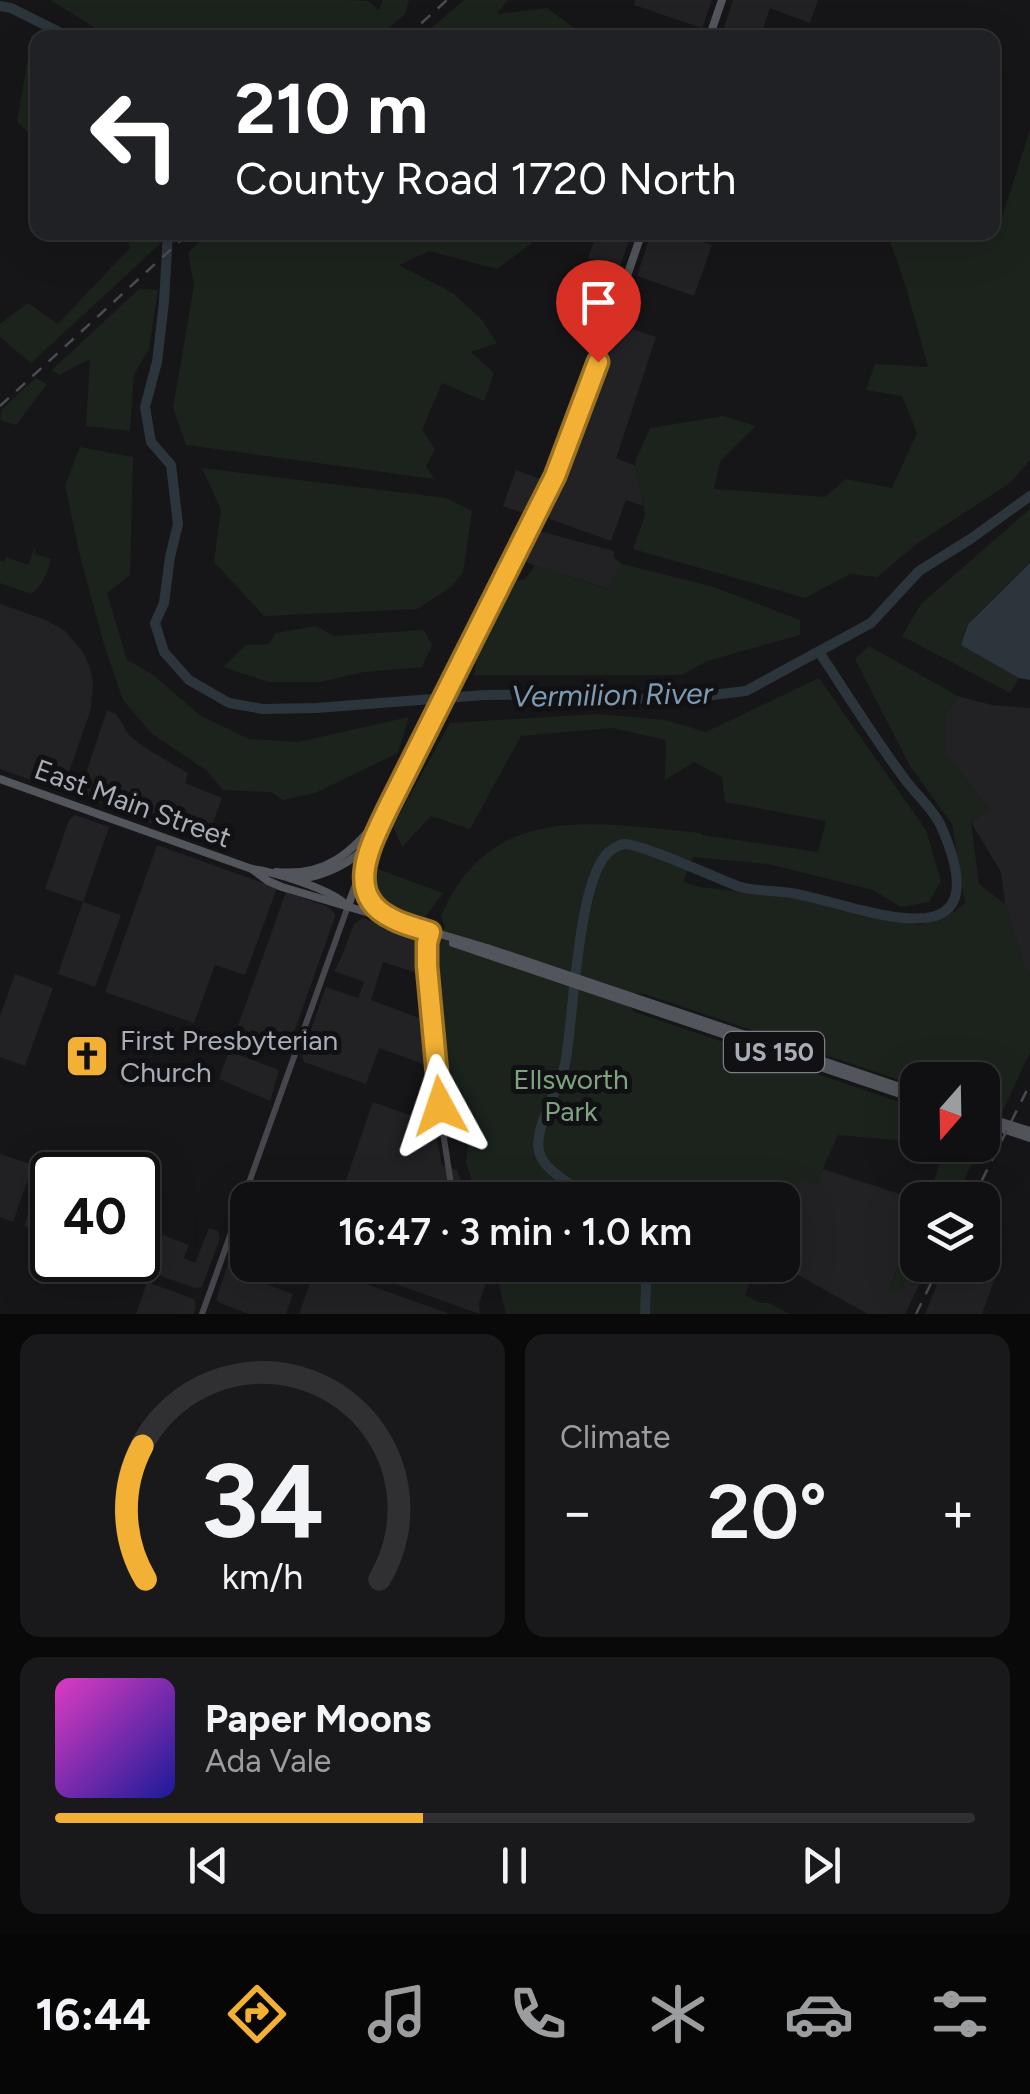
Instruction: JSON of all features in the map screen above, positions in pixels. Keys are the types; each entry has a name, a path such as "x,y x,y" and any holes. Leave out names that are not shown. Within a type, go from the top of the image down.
{"main road":[{"path":"712,30 722,0"},
{"path":"252,869 270,877 304,879 334,869 364,850 534,521 570,439 639,240"},
{"name":"East Main Street","path":"0,779 252,869 272,872 336,896 348,906"},
{"path":"202,1314 372,834"},
{"path":"272,872 294,874 322,868 372,834"},
{"path":"364,864 368,895 388,918"},
{"name":"East Main Street","path":"252,869 268,882 348,906"},
{"name":"US 150","path":"348,906 900,1091"},
{"path":"430,932 427,966 451,1182"},
{"path":"1000,1125 1030,1135"}],"shaded area":[{"path":"635,0 712,0 702,28 634,5"},
{"path":"733,0 818,0 810,23 770,8 762,30 723,30"},
{"path":"594,240 629,240 619,269 588,258"},
{"path":"649,240 697,240 712,245 694,296 637,276"},
{"path":"619,327 656,337 616,458 636,466 643,506 626,500 611,541 546,516 579,439"},
{"path":"516,470 543,480 528,511 523,513 503,506"},
{"path":"539,531 614,551 614,558 622,564 609,589 524,561"},
{"path":"1030,563 1030,680 1019,678 961,645 968,624"},
{"path":"0,604 65,631 83,652 90,668 91,709 61,788 0,769"},
{"path":"958,696 992,705 1030,708 1030,974 1005,904 1001,872 971,822 989,810 946,754 945,715"},
{"path":"107,710 116,714 129,735 142,746 188,773 185,783 222,798 206,842 83,796 81,788"},
{"path":"75,815 109,827 83,902 45,889 69,820"},
{"path":"157,845 277,888 245,975 215,965 194,1023 105,992"},
{"path":"286,892 326,906 335,917 288,1049 281,1054 234,1037"},
{"path":"83,902 121,915 95,987 58,974"},
{"path":"363,918 419,938 423,975 383,962 371,1000 427,1021 432,1067 379,1048 366,1084 304,1062 302,1055 326,987 358,998 364,982 334,971 354,924"},
{"path":"15,974 53,988 25,1066 0,1057 0,1016"},
{"path":"229,1051 279,1070 270,1101 219,1079"},
{"path":"373,1102 434,1124 442,1165 457,1170 461,1182 345,1182"},
{"path":"0,1154 30,1164 30,1174 13,1222 0,1217"},
{"path":"823,1169 900,1194 900,1260 890,1289 899,1293 904,1282 910,1286 920,1283 905,1314 868,1314 800,1276 800,1182 797,1182 798,1179 816,1184"},
{"path":"209,1228 218,1231 220,1238 202,1287 195,1288 160,1276 163,1235 189,1245 184,1258 195,1263"},
{"path":"230,1258 230,1282 267,1282 293,1294 286,1314 249,1314 216,1300"},
{"path":"147,1282 194,1299 196,1306 194,1314 136,1314"},
{"path":"310,1282 361,1282 450,1314 299,1314"},
{"path":"390,1282 486,1282 480,1314"},
{"path":"938,1282 994,1282 982,1314 925,1314"}],"green space":[{"path":"50,0 349,0 368,1 379,10 383,0 409,0 405,14 386,30 99,30"},
{"path":"464,0 508,0 497,14 547,8 577,30 429,30"},
{"path":"30,46 30,134 17,122"},
{"path":"1030,130 1030,460 1010,483 918,543 877,577 850,574 805,598 633,549 645,515 635,462 650,428 723,416 756,426 720,461 714,489 825,497 846,479 892,488 917,433 902,396 866,390 875,364 928,367 889,240 1000,240 1002,217"},
{"path":"128,240 160,240 160,244 31,363 0,337 0,324 28,303 58,324 130,248"},
{"path":"201,240 535,241 497,269 429,251 399,265 453,293 482,320 497,343 471,352 494,373 484,401 442,383 422,430 435,449 426,466 434,479 186,445 173,408 194,286 188,253"},
{"path":"139,289 158,290 149,349 134,374 130,431 86,426 90,359 59,375 52,370"},
{"path":"36,378 47,384 16,425 0,420 2,409"},
{"path":"80,447 133,457 130,575 107,593 127,660 152,674 201,716 249,739 298,742 409,717 398,753 315,793 283,800 271,792 223,790 207,771 151,733 123,700 80,556 65,485"},
{"path":"202,468 446,498 472,511 463,573 451,587 417,609 264,616 214,562 221,510"},
{"path":"1030,509 1030,563 968,623 961,644 1019,678 1010,693 902,636 921,604"},
{"path":"35,547 35,554 51,559 35,591 31,594 0,583 0,561 4,562 6,557 28,565"},
{"path":"622,564 714,587 800,620 800,635 707,661 682,675 474,675 477,659 516,581 525,579 535,566 608,589"},
{"path":"316,626 334,636 424,630 432,645 422,667 364,672 320,682 269,682 223,667 246,645 269,644 276,633"},
{"name":"Ellsworth Park","path":"869,646 958,696 945,715 946,754 989,810 971,822 979,884 1005,904 1030,974 1030,1052 1002,1113 1000,1062 900,1062 900,1080 634,993 630,1007 635,1012 900,1102 900,1140 838,1135 816,1184 799,1180 472,1182 466,1162 469,1136 465,1130 454,1135 451,1114 447,1114 450,1110 435,998 434,949 445,927 441,916 463,878 489,852 519,836 552,827 587,824 662,829 818,852 826,821 725,802 722,777 694,762 665,780 666,740 612,728 521,736 470,829 431,816 402,847 393,826 450,723 597,714 665,720 706,732 819,678 926,830 941,881 929,902 901,907 873,890 768,864 693,857 683,882 794,898 861,916 920,925 954,912 965,903 952,824 910,766 855,659"},
{"path":"372,867 443,893 423,920 417,919 375,897 370,879"},
{"path":"940,1162 973,1162 962,1182 933,1182"},
{"path":"900,1260 900,1282 904,1282 899,1293 890,1290"},
{"path":"498,1282 750,1282 745,1295 790,1314 506,1314"}],"waterway":[{"name":"Vermilion River","path":"0,6 55,30"},
{"name":"Vermilion River","path":"168,240 157,362 145,407 151,442 171,465 178,524 164,603 155,623 164,652 189,680 229,703 263,709 316,708 484,695 687,698 746,691 871,623 919,571 1030,496"},
{"path":"567,1182 541,1157 539,1136 565,1064 578,950 590,888 599,865 610,851 622,844 632,845 737,886 797,894 890,916 919,919 941,913 955,898 956,870 938,819 893,763 819,652"},
{"path":"645,1314 646,1282"}],"railway":[{"path":"414,30 447,0"},
{"path":"0,406 181,240"},
{"path":"981,1182 1030,1084"},
{"path":"916,1314 932,1282"}],"place":[{"name":"First Presbyterian Church","path":"87,1056"}],"route":[{"path":"440,1106 427,966 430,932 388,918 374,904 366,889 364,864 388,808 555,476 598,362"}]}
